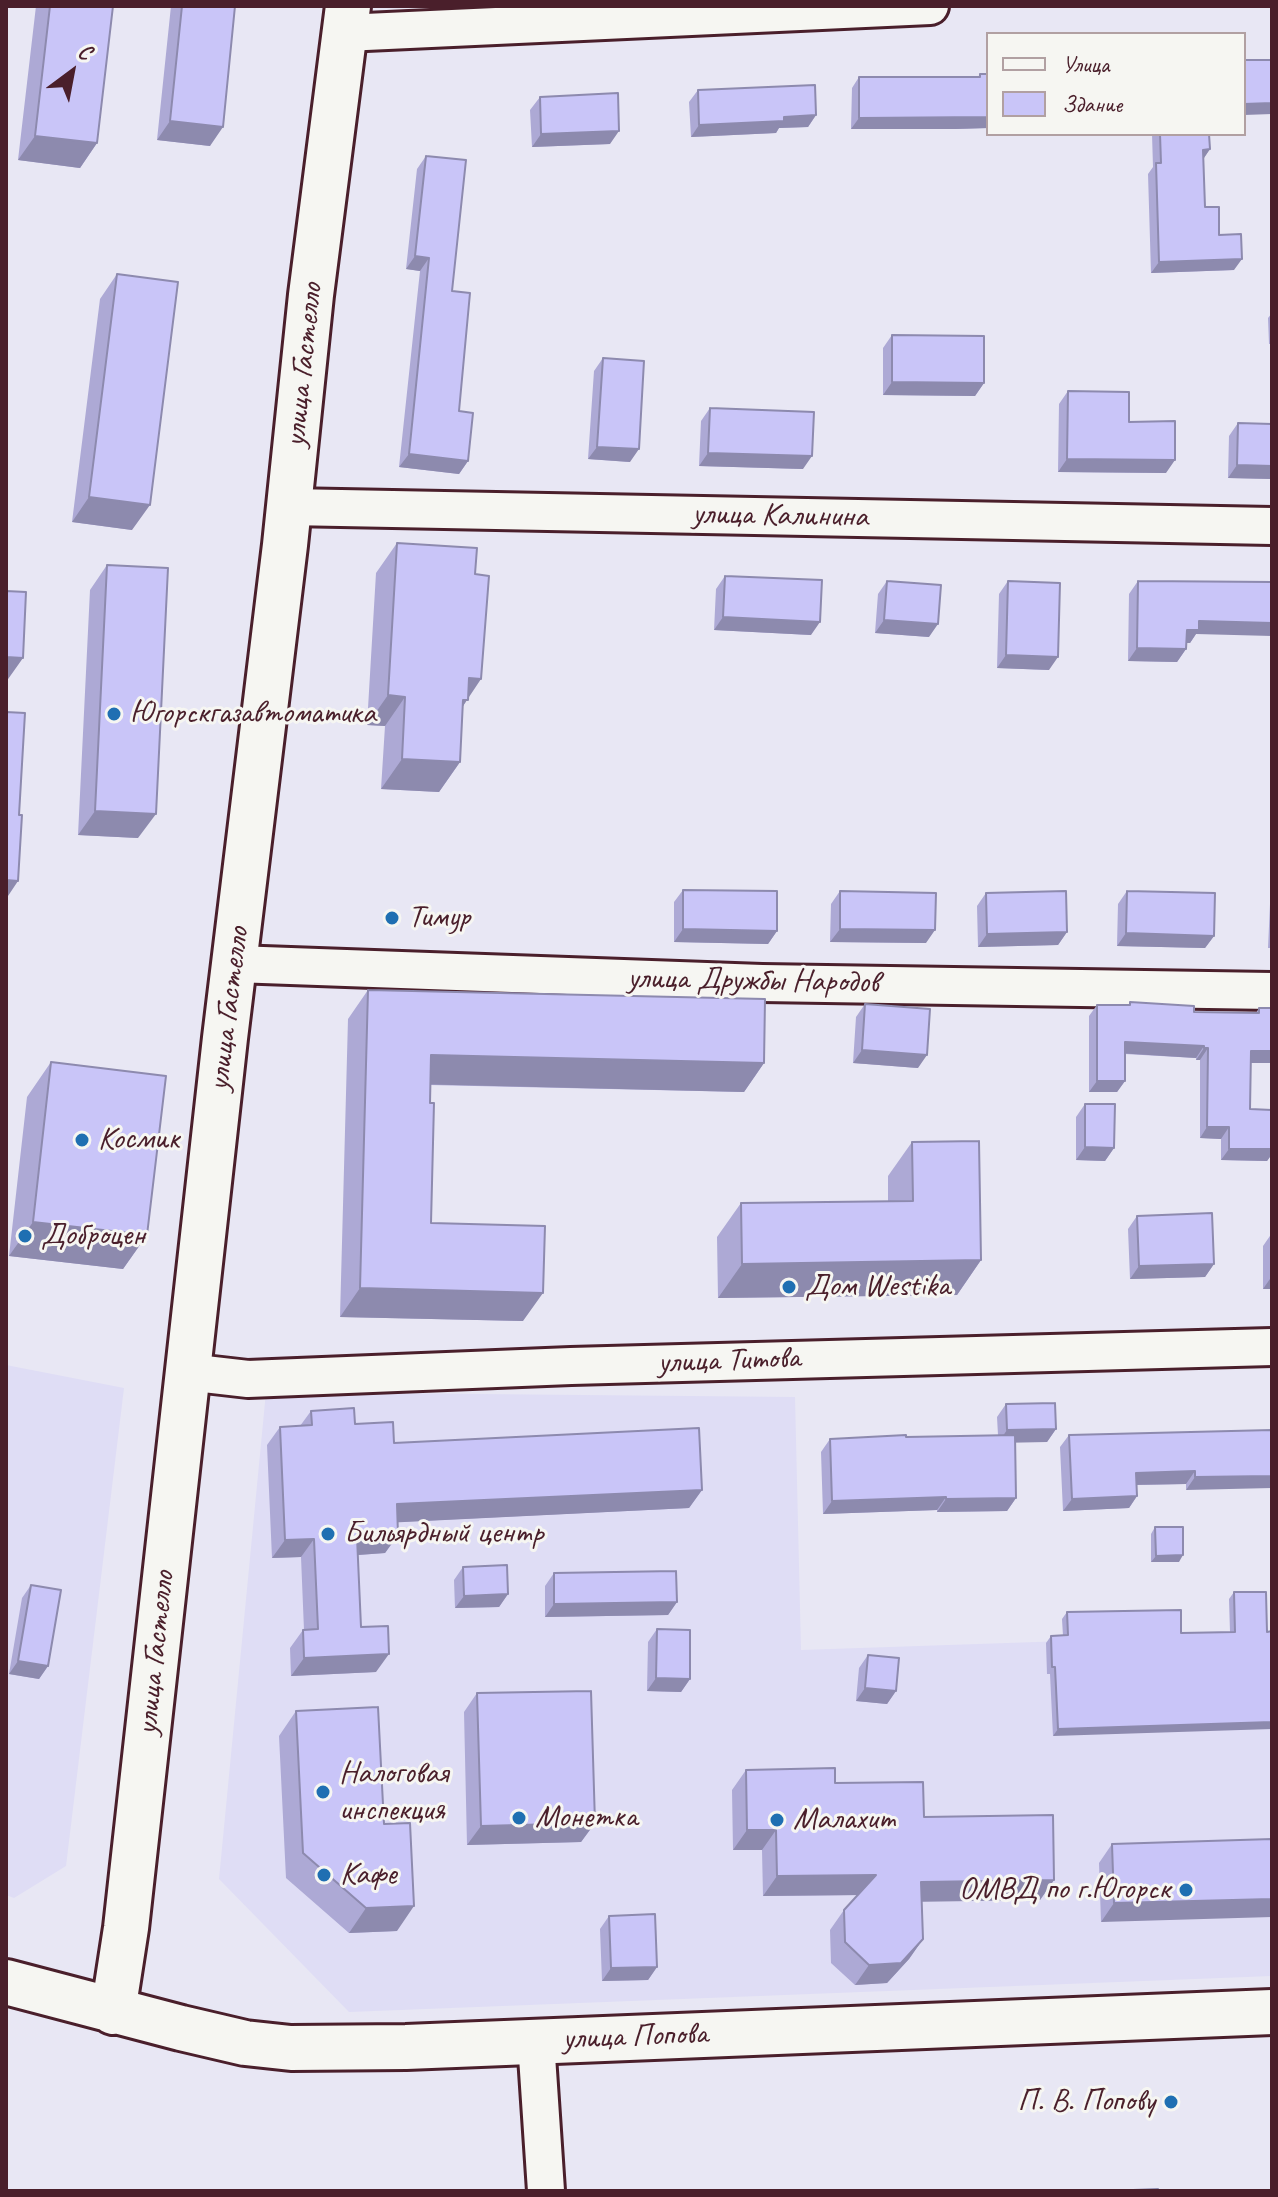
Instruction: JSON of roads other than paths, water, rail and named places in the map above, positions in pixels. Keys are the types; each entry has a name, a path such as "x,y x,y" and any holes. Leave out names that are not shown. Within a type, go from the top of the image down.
{"street":[{"path":"346,20 930,6"},
{"name":"улица Гастелло","path":"113,2012 126,1928 311,295 346,20"},
{"name":"улица Калинина","path":"289,507 1272,526"},
{"name":"улица Дружбы Народов","path":"235,964 762,983 1272,991"},
{"name":"улица Титова","path":"187,1372 248,1379 571,1366 1272,1347"},
{"name":"улица Попова","path":"6,1982 113,2012 245,2043 291,2048 1271,2024"},
{"path":"536,2041 546,2191"}],"place":[{"name":"Югорскгазавтоматика","path":"114,714"},
{"name":"Тимур","path":"392,918"},
{"name":"Космик","path":"82,1140"},
{"name":"Доброцен","path":"25,1236"},
{"name":"Дом Westika","path":"789,1287"},
{"name":"Бильярдный центр","path":"328,1534"},
{"name":"Налоговая инспекция","path":"323,1792"},
{"name":"Монетка","path":"519,1818"},
{"name":"Малахит","path":"777,1820"},
{"name":"Кафе","path":"324,1875"},
{"name":"ОМВД по г.Югорск","path":"1186,1890"},
{"name":"П. В. Попову","path":"1171,2102"}]}
